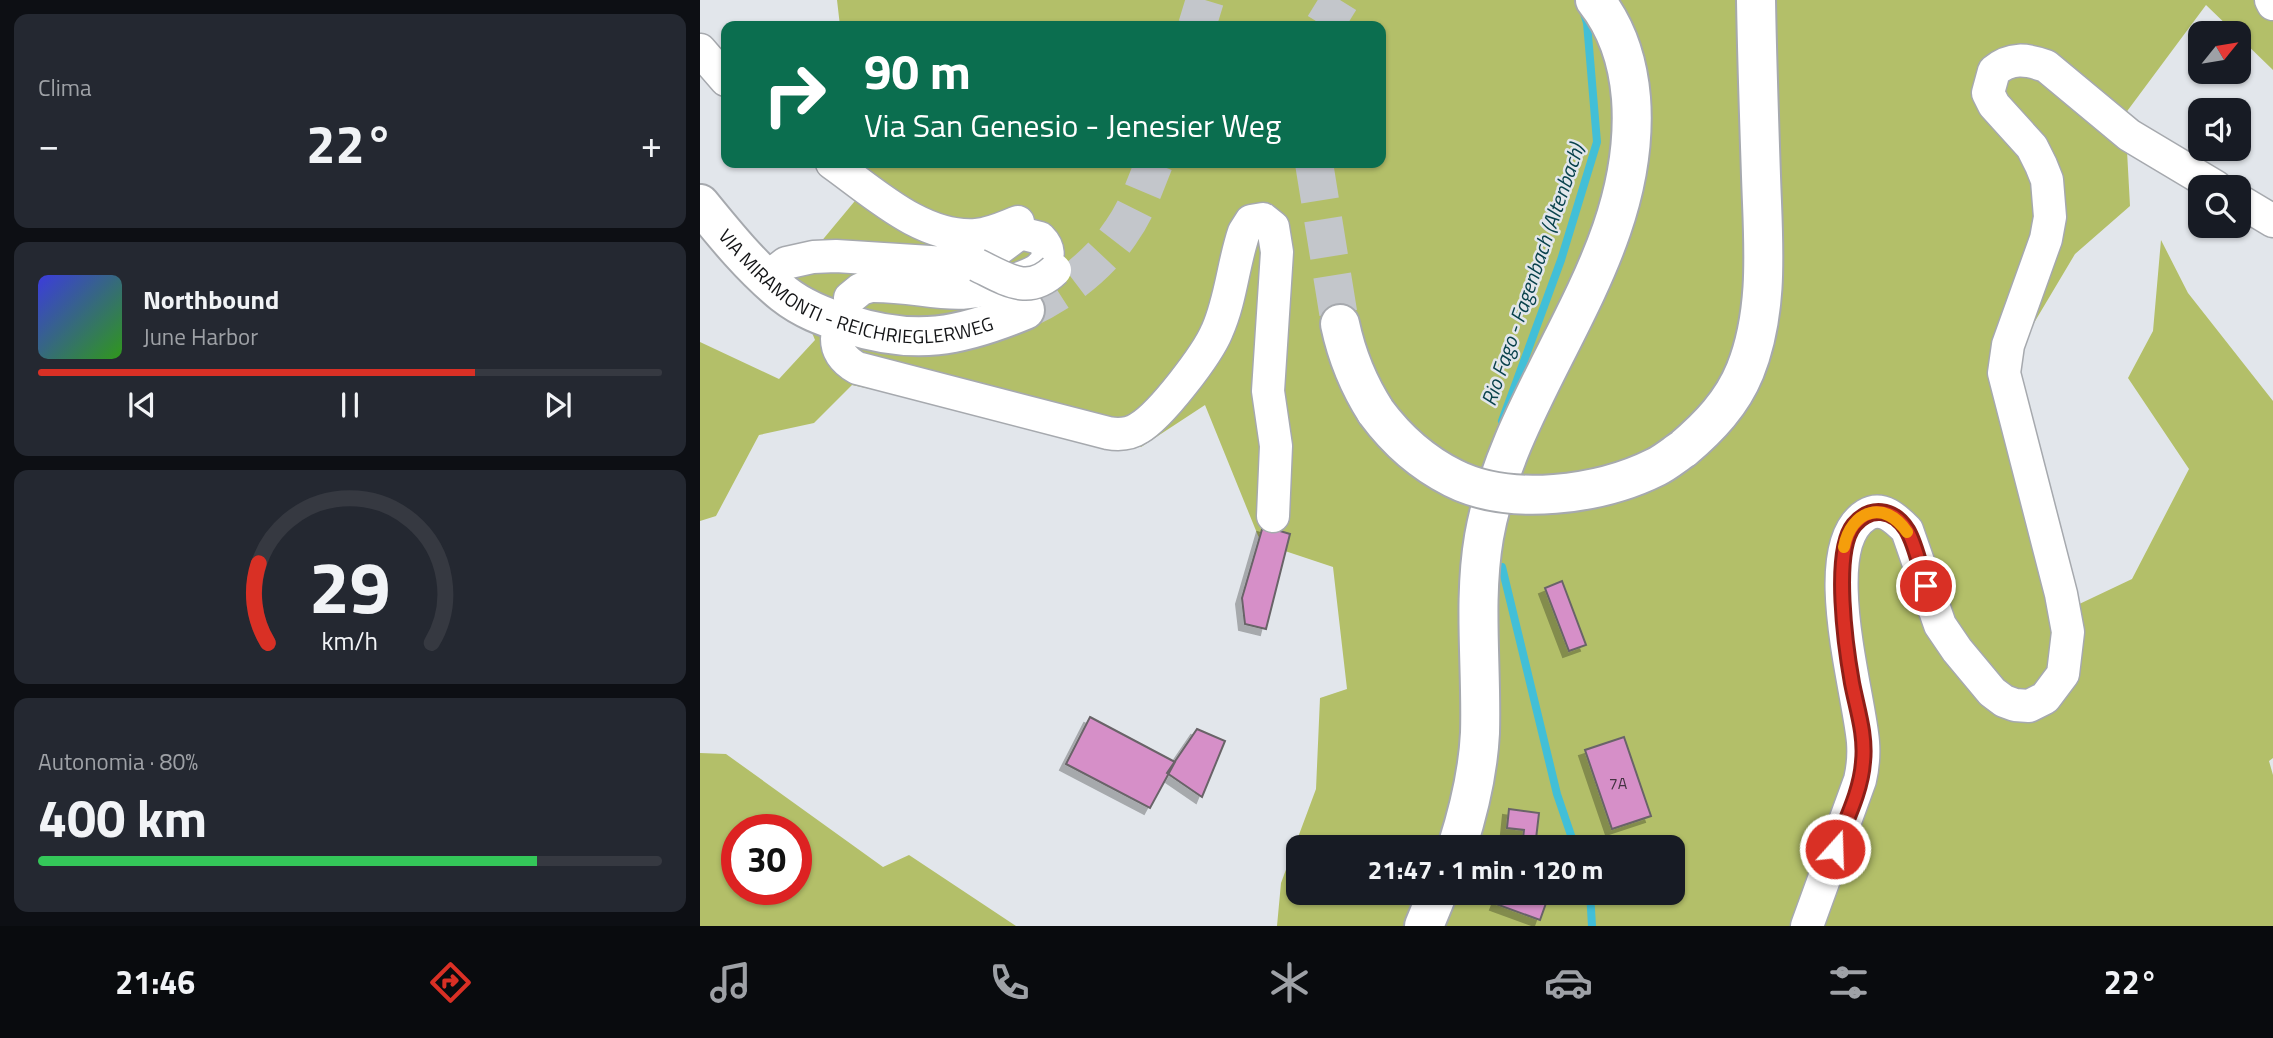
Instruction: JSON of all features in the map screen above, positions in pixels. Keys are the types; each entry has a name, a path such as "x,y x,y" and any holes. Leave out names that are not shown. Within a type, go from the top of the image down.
{"main road":[{"path":"1461,835 1468,812 1480,736 1480,583 1484,538 1504,465 1601,259 1626,181 1631,152 1632,121 1626,60 1616,35 1595,0"},
{"path":"1340,324 1352,368 1363,391 1387,426 1430,465 1472,486 1508,493 1564,494 1631,478 1658,466 1683,450 1707,428 1733,393 1744,372 1758,324 1763,262 1756,0"},
{"name":"VIA MIRAMONTI - REICHRIEGLERWEG","path":"700,204 740,252 784,294 824,317 873,332 927,337 994,323 1025,310"},
{"path":"1424,926 1433,905"}],"street":[{"path":"700,50 721,73"},
{"path":"1807,926 1860,780 1864,762 1860,715 1852,683 1844,623 1842,562 1844,543 1859,519 1872,511 1884,512 1896,518 1907,530 1940,625 1956,650 1992,692 2004,701 2029,706 2045,698 2063,674 2068,632 2061,594 2004,373 2008,345 2046,239 2050,201 2047,180 2032,148 1994,105 1989,93 1994,71 2014,59 2029,60 2046,66 2129,135 2196,175"},
{"path":"767,278 786,262 836,256 977,265 1002,278 1030,285 1040,282 1055,270 1062,251 1060,242 1050,226 1041,221 1021,221 987,234 973,235 942,230 902,212 839,168"},
{"path":"2251,207 2273,220"},
{"path":"837,339 841,355 857,368 1108,433 1118,435 1129,432 1139,428 1157,413 1208,347 1223,317 1244,232 1251,221 1263,219 1273,227 1277,252 1268,391 1276,446 1273,516"},
{"path":"850,298 861,289 871,286 947,294 985,290 1038,270 1048,257 1048,250 1040,238 1024,234 1016,236 977,265"}],"green space":[{"path":"837,0 2273,0 2273,70 2251,49 2251,21 2223,21 2206,5 2194,21 2188,21 2188,29 2125,114 2130,206 2075,254 2022,343 2013,364 2073,607 2132,579 2189,469 2128,378 2153,331 2161,240 2188,293 2273,401 2273,758 2269,761 2273,775 2273,926 1277,926 1281,883 1286,870 1286,905 1685,905 1685,835 1299,835 1316,789 1320,698 1347,689 1333,567 1261,543 1205,405 1141,447 852,385 814,423 759,435 716,516 700,521 700,342 779,379 815,340 790,279 874,178 862,168 1386,168 1386,21 839,21"},
{"path":"700,753 726,754 809,814 721,814 721,905 812,905 812,816 883,867 909,855 1016,926 700,926"}],"building":[{"path":"1263,526 1290,534 1266,629 1245,624 1242,598"},
{"path":"1562,581 1586,645 1569,651 1545,588"},
{"path":"1090,717 1175,762 1150,808 1066,764"},
{"path":"1197,729 1225,741 1202,797 1167,773"},
{"path":"1624,737 1651,816 1612,829 1585,750"},
{"path":"1509,809 1539,813 1536,835 1523,835 1524,830 1507,828"},
{"path":"1499,905 1545,905 1540,920"}],"waterway":[{"name":"Rio Fago - Fagenbach (Altenbach)","path":"1502,421 1561,260 1597,142 1584,13"},
{"path":"1502,567 1557,794 1571,835"},
{"path":"1591,905 1592,926"}],"tunnel":[{"path":"1199,21 1205,0"},
{"path":"1327,21 1340,0"},
{"path":"1025,310 1078,277 1102,256 1131,216 1152,168"},
{"path":"1315,168 1340,324"}],"slow traffic":[{"path":"1844,547 1850,530 1859,519 1872,511 1884,512 1896,518 1907,532"}],"route":[{"path":"1835,849 1864,762 1860,715 1852,683 1844,623 1842,562 1844,543 1859,519 1872,511 1884,512 1896,518 1907,530 1926,586"}]}
